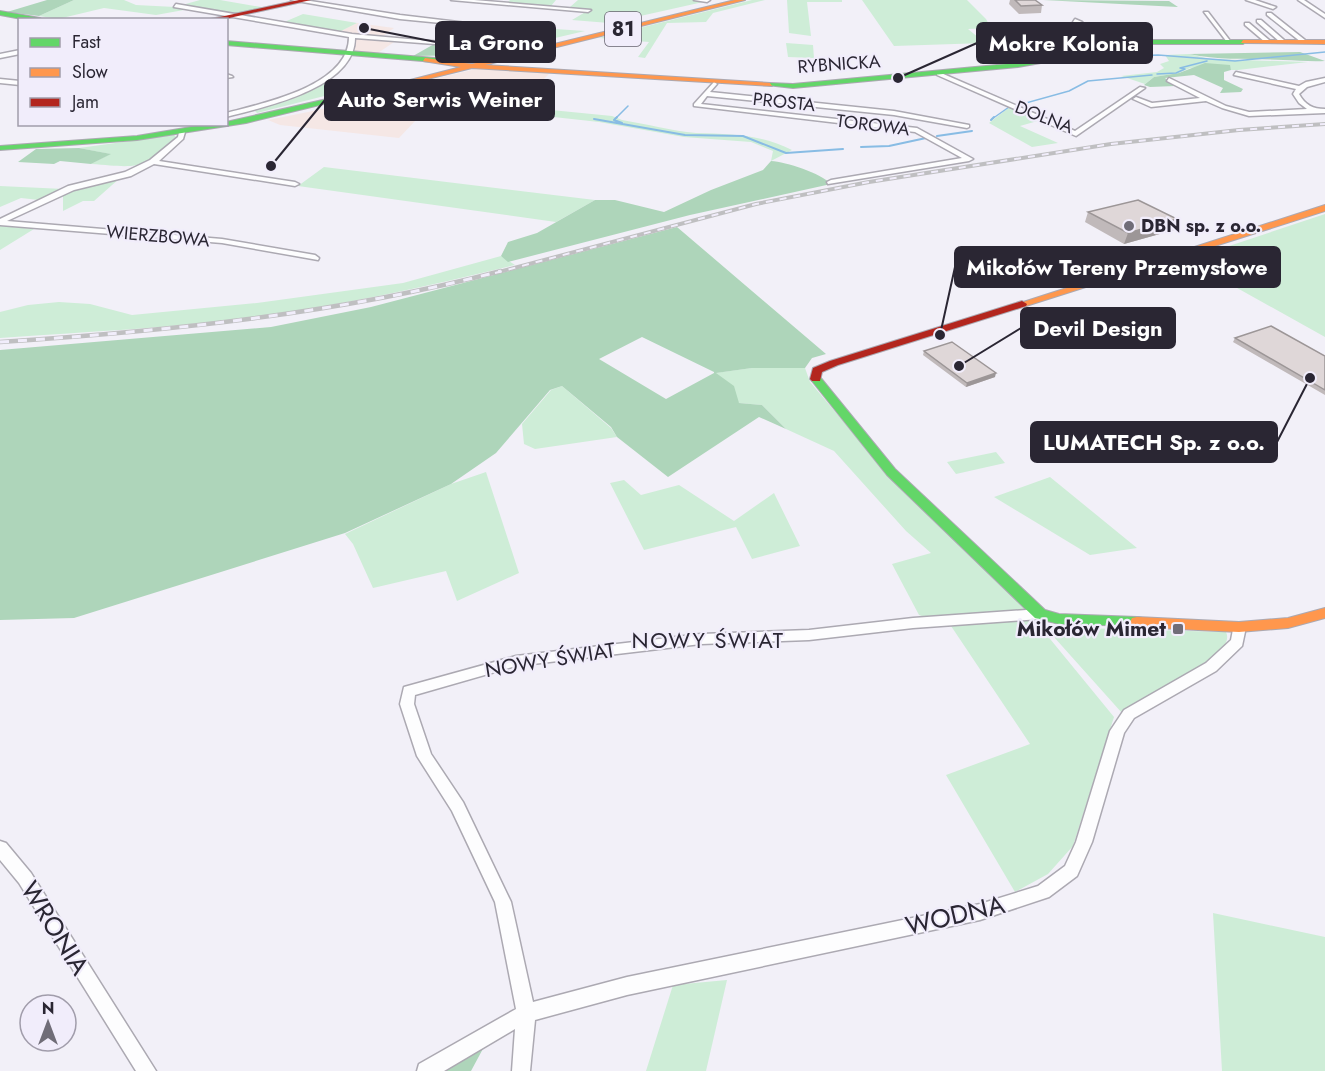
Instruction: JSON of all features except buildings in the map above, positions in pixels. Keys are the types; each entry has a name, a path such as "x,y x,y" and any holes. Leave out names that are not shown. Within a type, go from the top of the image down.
{"street":[{"path":"219,18 301,0 400,17 472,24"},
{"path":"454,0 588,10"},
{"path":"697,0 707,0"},
{"name":"81","path":"228,123 287,112 470,63 729,0"},
{"name":"81","path":"470,63 505,61 742,0"},
{"path":"1249,0 1273,7"},
{"path":"1301,0 1325,16"},
{"path":"176,6 352,36 461,44"},
{"path":"0,13 29,18"},
{"path":"1206,13 1229,41"},
{"path":"1269,14 1303,41"},
{"path":"1075,21 1080,23 1084,31 1112,48"},
{"path":"1259,21 1282,41"},
{"path":"1247,24 1267,41"},
{"path":"228,115 250,110 311,89 332,76 352,49 352,36"},
{"name":"RYBNICKA","path":"470,63 711,89 804,85 939,74 1018,65 1162,41 1325,42"},
{"path":"228,43 348,53 433,64 470,63"},
{"path":"0,56 18,52"},
{"name":"RYBNICKA","path":"505,61 532,69"},
{"path":"228,121 279,110 433,64"},
{"name":"DOLNA","path":"939,74 1076,134 1142,88"},
{"path":"1236,74 1298,92"},
{"path":"1169,80 1205,99 1249,114 1325,111"},
{"path":"1298,92 1306,84 1325,80"},
{"path":"0,81 18,83"},
{"name":"PROSTA","path":"711,89 894,113 967,126"},
{"name":"TOROWA","path":"711,89 696,105 918,130 969,159 831,182"},
{"path":"1298,92 1302,103 1313,111"},
{"path":"1136,99 1151,105 1205,99"},
{"name":"81","path":"0,146 120,136 191,126"},
{"name":"81","path":"0,146 112,141 214,126"},
{"path":"0,223 26,208 71,188 128,174 153,162 182,138 182,132"},
{"path":"153,162 296,184"},
{"path":"1040,614 891,472 819,385 815,373 822,367 1325,208"},
{"name":"WIERZBOWA","path":"0,223 222,241 315,258"},
{"name":"NOWY ŚWIAT","path":"526,1014 503,902 458,807 424,756 406,704 409,691 516,661 701,639 809,635 914,623 1040,614 1059,619 1239,627 1288,623 1325,613"},
{"name":"WODNA","path":"426,1071 526,1014 627,986 980,912 1043,892 1071,871 1084,842 1117,731 1129,714 1211,667 1237,642 1239,627"},
{"name":"WRONIA","path":"0,848 25,878 147,1071"},
{"path":"521,1071 526,1014"}],"shaded area":[{"path":"357,23 394,28 380,38 397,40 378,53 347,50 348,36 339,32"},
{"path":"476,69 551,72 516,107 410,96 428,83 421,82"},
{"path":"328,108 338,110 337,112 416,120 399,138 280,125 268,120"}],"green space":[{"path":"47,0 74,0 39,16 7,12"},
{"path":"74,0 124,0 136,5 175,7 200,0 220,0 267,8 233,14 195,8 156,15 104,8 62,18 39,16"},
{"path":"510,0 556,0 551,6 570,7 578,0 712,0 609,23 572,20 587,11 518,7 521,5 506,4"},
{"path":"752,0 765,0 713,13 706,22 667,23 645,58 638,57 649,42 599,38"},
{"path":"787,0 842,0 842,2 807,2 811,36 789,33"},
{"path":"862,0 967,0 986,19 991,28 968,29 985,43 894,46"},
{"path":"1043,0 1169,1 1178,7"},
{"path":"303,14 357,23 339,32 282,23"},
{"path":"511,26 585,31 483,55 475,55 480,50 463,48 467,45 442,43 459,29 505,32"},
{"path":"436,43 444,44 444,47 480,50 475,55 413,56"},
{"path":"786,43 813,45 814,58 788,57"},
{"path":"1300,52 1325,61 1224,58 1189,54"},
{"path":"1189,54 1210,59 1308,62 1238,70 1231,70 1229,65 1190,68 1179,73 1154,77 1145,84 1121,76 1157,72 1164,68 1160,64 1169,61 1165,55"},
{"path":"1205,63 1230,65 1231,70 1224,72 1224,80 1243,89 1241,92 1220,93 1223,88 1194,75 1165,78 1175,86 1150,87 1144,85 1154,77 1179,73"},
{"path":"326,82 356,88 257,113 254,110 308,91"},
{"path":"421,82 429,83 411,96 612,116 678,131 757,138 792,150 771,161 773,151 751,142 684,137 599,122 425,103 403,119 336,112 337,110 328,108"},
{"path":"1011,106 1041,120 1020,126 1058,143 1032,147 989,123"},
{"path":"174,135 177,138 165,149 138,165 91,164 110,154 79,148"},
{"path":"79,148 111,154 91,164 60,161 54,164 18,162 36,149"},
{"path":"771,161 803,169 820,176 831,184 690,215 508,262 501,256 508,242 537,233 595,200 615,200 664,212 711,190 763,170"},
{"path":"324,167 595,200 556,222 298,186"},
{"path":"120,178 94,201 83,201 63,211 63,194"},
{"path":"0,186 64,189 39,200 21,198 0,207"},
{"path":"1325,214 1325,337 1187,260"},
{"path":"0,226 34,229 0,250"},
{"path":"677,227 826,354 812,358 805,368 752,368 716,373 734,386 739,403 762,405 786,429 759,417 668,477 617,437 611,427 562,386 550,390 496,453 451,484 345,533 74,618 0,620 0,350 271,327 371,307","holes":["642,337 714,372 666,399 599,359"]},
{"path":"501,256 515,265 321,307 192,324 0,338 0,312 28,305 59,302 90,304 132,315 257,303 403,283"},
{"path":"752,368 805,368 810,382 893,480 1028,612 1114,717 1073,846 1048,874 1015,892 946,775 1030,744 951,626 919,615 892,564 931,553 906,531 834,451 786,429 762,405 739,403 715,373"},
{"path":"562,386 611,428 617,437 535,449 524,444 522,424 551,390"},
{"path":"996,452 1005,463 956,474 947,462"},
{"path":"486,472 519,573 457,601 446,571 373,588 353,544 345,534 451,484"},
{"path":"1050,477 1137,548 1090,555 994,497"},
{"path":"624,480 641,495 679,485 734,521 774,493 800,546 752,559 736,527 644,550 610,483"},
{"path":"1045,627 1226,632 1226,642 1218,654 1204,666 1122,713"},
{"path":"1213,913 1325,937 1325,1071 1222,1071"},
{"path":"727,980 706,1071 646,1071 673,985"},
{"path":"485,1045 471,1071 444,1071"}],"waterway":[{"path":"1071,58 1158,55 1235,61 1325,52"},
{"path":"1157,74 1176,73 1185,69 1180,68 1207,61"},
{"path":"1015,106 1069,91 1088,81 1152,75"},
{"path":"622,123 614,120 628,106"},
{"path":"992,119 1009,107"},
{"path":"594,119 685,135 743,136 786,153 843,149"},
{"path":"937,136 972,131"},
{"path":"861,147 889,146 926,138"}],"railway":[{"path":"495,273 756,204 869,182 1111,144 1239,130 1325,124"},
{"path":"0,342 127,332 252,318 377,299 501,271"}],"traffic: fast":[{"path":"0,13 29,18"},
{"path":"770,85 793,86 1018,65 1149,42 1243,42"},
{"path":"228,43 435,60"},
{"path":"228,124 371,91"},
{"path":"0,148 137,138 214,126"},
{"path":"816,379 891,472 1040,614 1059,619 1137,622"}],"traffic: slow":[{"path":"371,91 742,0"},
{"path":"1243,42 1325,42"},
{"path":"425,60 469,66 770,85"},
{"path":"1022,304 1325,208"},
{"path":"1137,622 1239,627 1288,623 1325,613"}],"traffic: jam":[{"path":"219,18 308,0"},
{"path":"816,379 817,370 834,363 1022,304"}],"place":[{"name":"La Grono","path":"364,28"},
{"name":"Mokre Kolonia","path":"898,78"},
{"name":"Auto Serwis Weiner","path":"271,166"},
{"name":"DBN sp. z o.o.","path":"1129,226"},
{"name":"Mikołów Tereny Przemysłowe","path":"940,335"},
{"name":"Devil Design","path":"959,366"},
{"name":"LUMATECH Sp. z o.o.","path":"1310,378"},
{"name":"Mikołów Mimet","path":"1178,629"}],"district":[{"name":"NOWY ŚWIAT","path":"708,640"}]}
